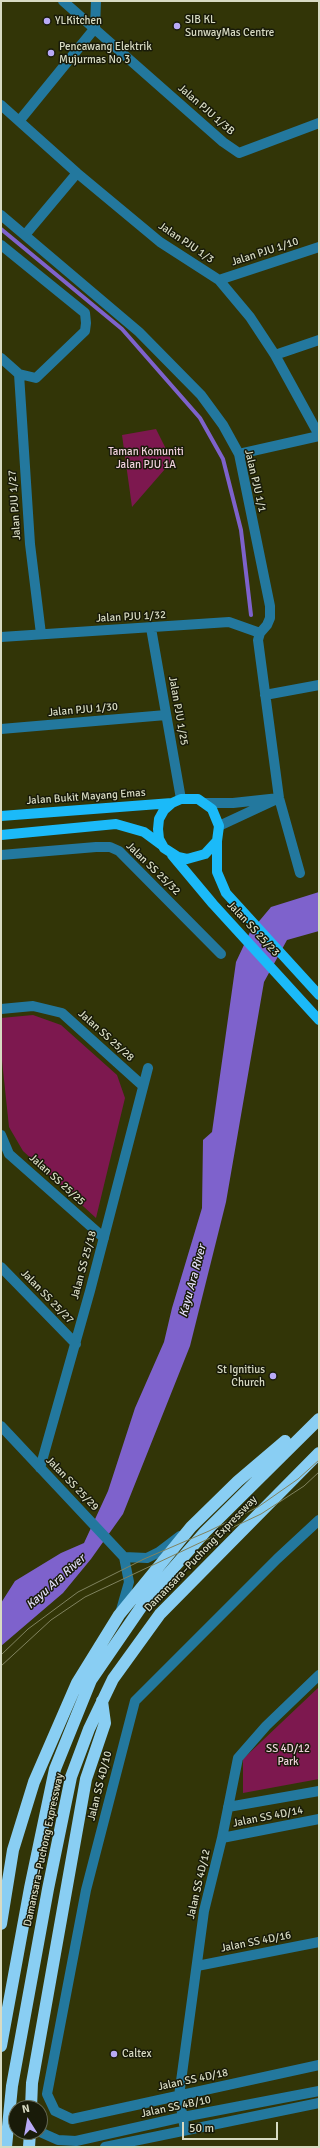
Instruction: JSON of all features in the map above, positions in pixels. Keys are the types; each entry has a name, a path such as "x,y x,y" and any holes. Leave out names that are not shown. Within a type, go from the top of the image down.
{"highway":[{"path":"1,1924 13,1850 34,1782 77,1683 120,1615 191,1528 238,1481 319,1413"},
{"name":"Damansara–Puchong Expressway","path":"1,2046 30,1888 55,1769 91,1680 148,1597 205,1532 319,1419"},
{"name":"Damansara–Puchong Expressway","path":"6,2147 12,2086 48,1889 71,1777 89,1729 113,1679 160,1614 319,1453"},
{"path":"32,2100 32,2082 86,1779 105,1723 102,1701"}],"main road":[{"path":"1,835 116,824 144,832 167,850 183,858 196,858 205,854 217,841 219,826 215,813 205,803 190,798 177,801 164,810 159,818 158,829 159,839 167,850"},
{"name":"Jalan Bukit Mayang Emas","path":"1,816 177,801"},
{"name":"Jalan SS 25/23","path":"217,841 216,872 226,893 236,906 319,995"},
{"name":"Jalan SS 25/23","path":"167,850 213,904 225,915 305,1002 319,1020"}],"street":[{"path":"63,1 96,28"},
{"path":"20,120 96,28 96,1"},
{"name":"Jalan PJU 1/3B","path":"96,28 223,142 239,153 319,123"},
{"name":"Jalan PJU 1/3","path":"1,105 20,120 77,173 160,242 219,280 250,317 275,355 319,436"},
{"path":"25,235 77,173"},
{"name":"Jalan PJU 1/1","path":"1,215 139,332 201,395 223,425 239,454 270,606 270,618 267,625 260,633"},
{"path":"1,245 85,313 85,331 36,378 19,374 1,358"},
{"name":"Jalan PJU 1/10","path":"219,280 319,247"},
{"path":"275,355 319,340"},
{"name":"Jalan PJU 1/27","path":"19,374 30,544 41,634"},
{"path":"239,454 319,436"},
{"name":"Jalan PJU 1/32","path":"1,637 229,622 260,633"},
{"name":"Jalan PJU 1/25","path":"151,628 166,715 177,801"},
{"path":"260,633 258,640 279,798 300,873"},
{"path":"266,695 319,685"},
{"name":"Jalan PJU 1/30","path":"1,729 166,715"},
{"path":"205,803 279,798"},
{"path":"219,826 279,798"},
{"name":"Jalan SS 25/32","path":"1,856 96,847 110,847 119,851 221,954"},
{"name":"Jalan SS 25/28","path":"1,1009 33,1006 62,1013 143,1086"},
{"name":"Jalan SS 25/18","path":"40,1468 76,1344 148,1068"},
{"name":"Jalan SS 25/25","path":"1,1135 9,1154 104,1238"},
{"name":"Jalan SS 25/27","path":"1,1266 76,1344"},
{"name":"Jalan SS 25/29","path":"1,1426 122,1554"},
{"name":"Jalan SS 4D/10","path":"72,2119 55,2111 47,2094 86,1890 135,1700 277,1559 319,1520"},
{"path":"120,1615 129,1582 122,1554 147,1558 159,1552 191,1528"},
{"name":"Jalan SS 4D/12","path":"185,2130 179,2096 204,1911 222,1838 238,1758 266,1726 319,1675"},
{"path":"228,1807 319,1790"},
{"name":"Jalan SS 4D/14","path":"222,1838 319,1819"},
{"name":"Jalan SS 4D/16","path":"197,1966 319,1942"},
{"name":"Jalan SS 4D/18","path":"72,2119 319,2065"},
{"name":"Jalan SS 4B/10","path":"48,2136 58,2140 76,2141 183,2117 319,2091"},
{"path":"104,2147 319,2103"}],"green space":[{"name":"Taman Komuniti Jalan PJU 1A","path":"156,429 172,461 132,507 122,435"},
{"path":"33,1015 61,1025 117,1075 125,1098 96,1218 23,1151 9,1127 1,1051 1,1018"},
{"name":"SS 4D/12 Park","path":"319,1687 319,1779 243,1793 243,1759"}],"water":[{"name":"Kayu Ara River","path":"319,892 319,931 287,940 264,982 226,1202 190,1346 123,1514 91,1559 63,1593 1,1646 1,1603 15,1581 61,1553 84,1543 108,1491 135,1408 164,1342 172,1308 202,1208 203,1140 212,1132 236,962 250,932 271,907"}],"waterway":[{"path":"1,229 122,329 200,418 223,459 241,530 251,615"}],"tram line":[{"path":"1,1655 28,1629 78,1592 144,1559 209,1531 258,1507 298,1479 319,1460"},
{"path":"1,1666 51,1620 85,1597 261,1514 304,1486 319,1472"}],"place":[{"name":"YLKitchen","path":"47,21"},
{"name":"SIB KL SunwayMas Centre","path":"177,26"},
{"name":"Pencawang Elektrik Mujurmas No 3","path":"51,53"},
{"name":"St Ignitius Church","path":"273,1376"},
{"name":"Caltex","path":"114,2054"}]}
